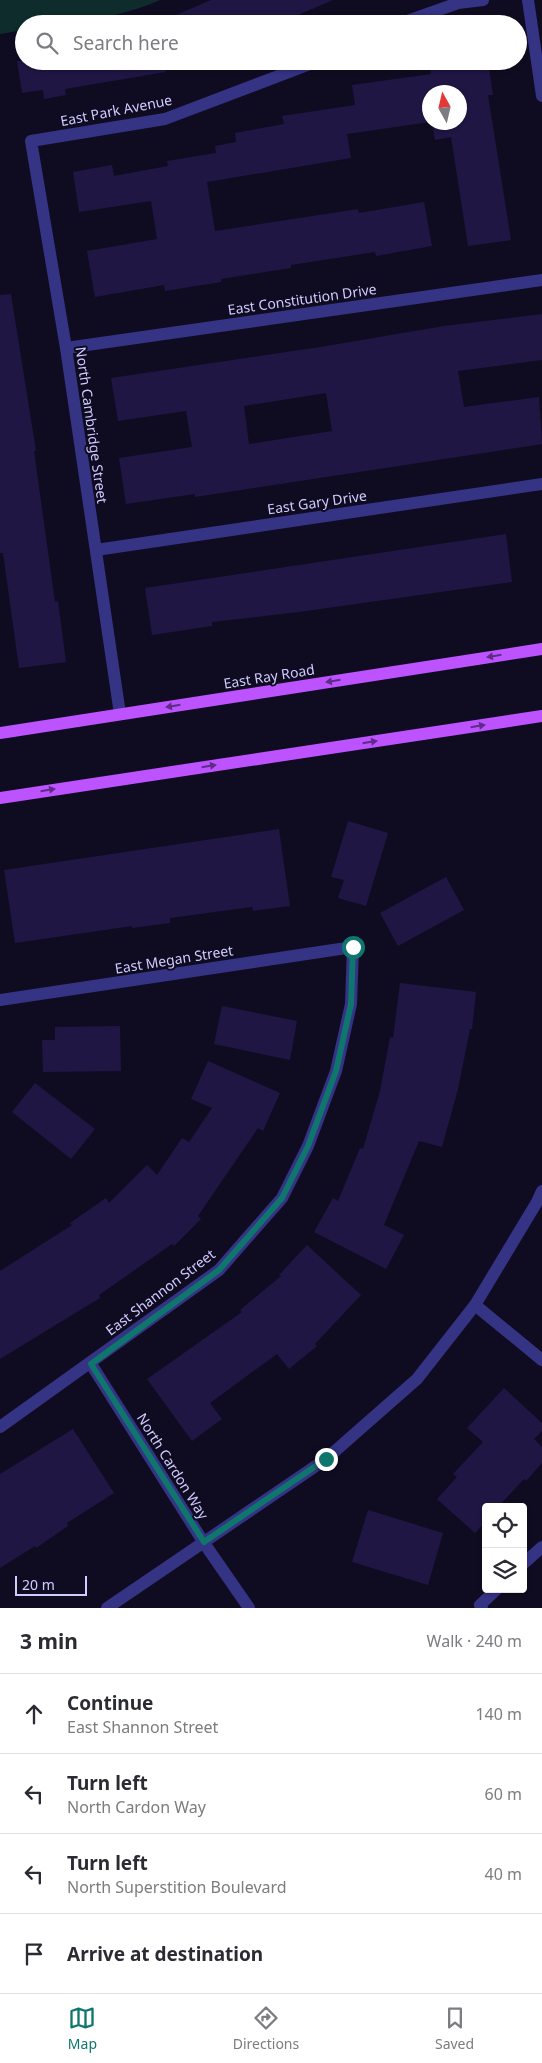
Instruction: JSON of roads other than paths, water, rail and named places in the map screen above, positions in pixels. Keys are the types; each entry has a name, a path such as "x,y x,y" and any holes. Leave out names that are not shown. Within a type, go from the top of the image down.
{"main road":[{"name":"East Ray Road","path":"0,733 542,649"},
{"path":"0,798 542,716"}],"street":[{"path":"424,15 458,3 482,0"},
{"path":"528,0 542,96"},
{"name":"East Park Avenue","path":"31,141 165,119 294,70"},
{"name":"North Cambridge Street","path":"31,141 66,348 120,714"},
{"name":"East Constitution Drive","path":"66,348 542,280"},
{"name":"East Gary Drive","path":"96,550 542,487"},
{"name":"East Megan Street","path":"0,1000 353,947"},
{"name":"East Shannon Street","path":"0,1427 91,1364 219,1270 282,1198 308,1146 336,1071 351,1004 353,947"},
{"path":"107,1608 326,1459 417,1379 476,1305 538,1202 542,1191"},
{"path":"476,1305 542,1360"},
{"name":"North Cardon Way","path":"91,1364 248,1608"},
{"path":"527,1560 542,1546"},
{"path":"481,1607 493,1593"}]}
